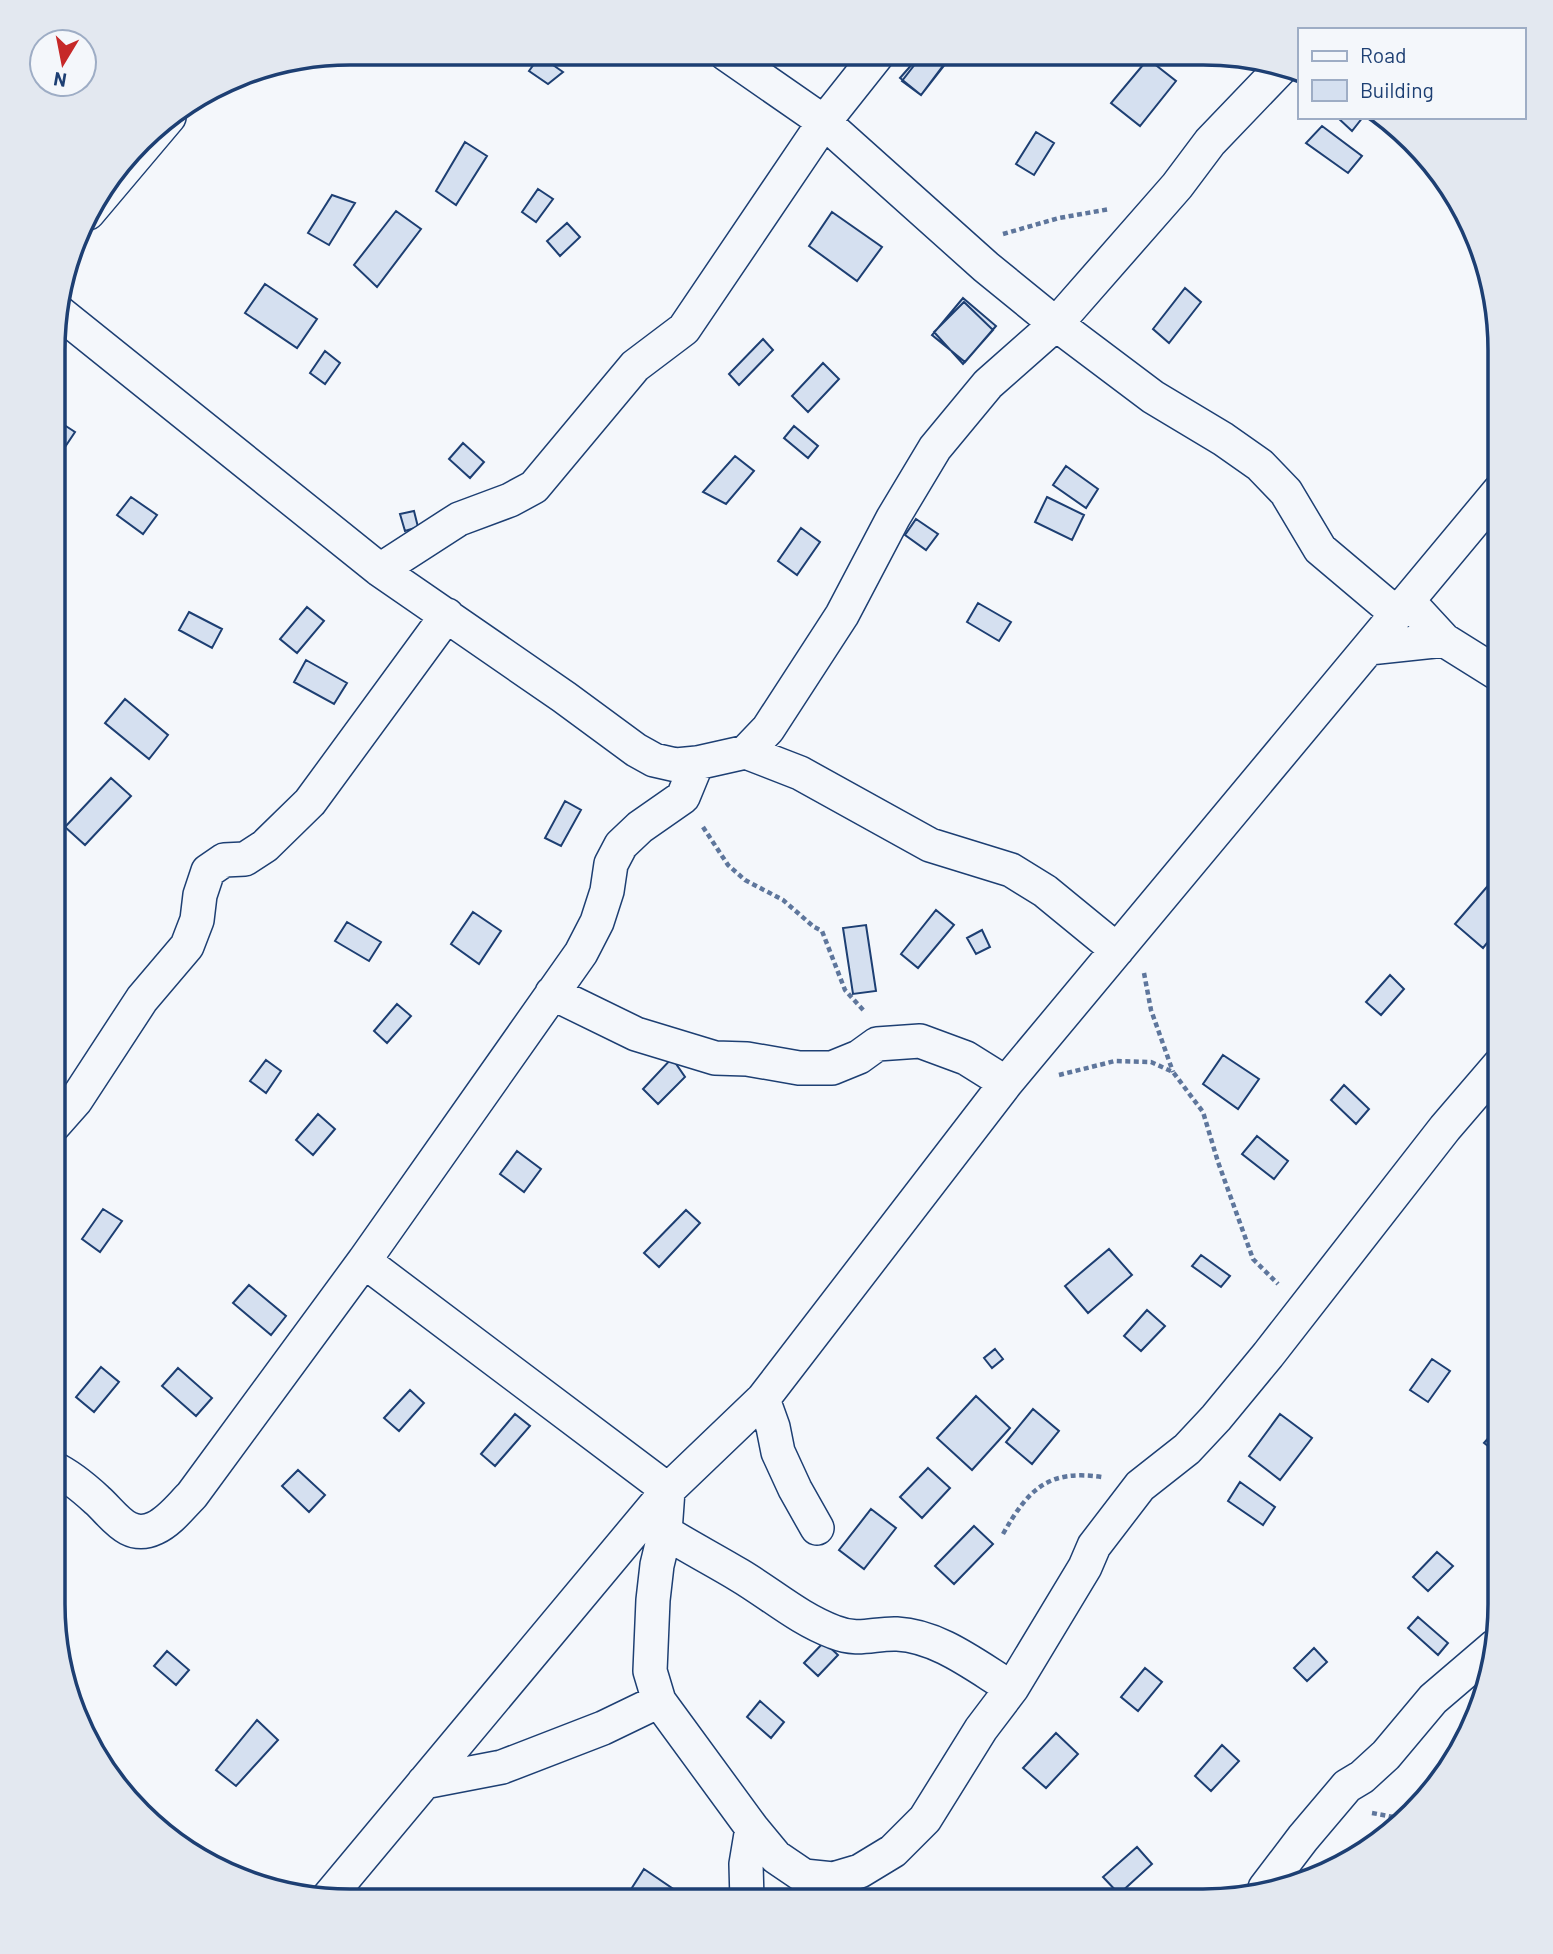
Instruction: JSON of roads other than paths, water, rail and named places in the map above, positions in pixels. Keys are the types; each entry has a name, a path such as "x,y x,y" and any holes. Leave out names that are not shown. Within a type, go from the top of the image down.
{"street":[{"path":"742,65 824,122 986,267 1056,324 1153,397 1260,465 1286,492 1320,549 1444,640 1488,668"},
{"path":"380,570 458,519 510,500 534,487 635,366 684,329 824,122 869,65"},
{"path":"746,752 768,729 842,615 893,518 936,448 988,384 1056,324 1229,121 1275,74"},
{"path":"66,318 380,570 564,696 636,750 654,760 676,765 746,752 800,773 930,845 1011,870 1124,941"},
{"path":"336,1889 667,1490 763,1399 1006,1083 1488,505"},
{"path":"65,1113 142,999 187,946 197,920 200,895 208,871 224,860 245,859 265,846 310,802 447,615"},
{"path":"1369,648 1444,640"},
{"path":"65,1474 125,1527 139,1531 154,1529 192,1495 364,1261 582,953 597,922 607,891 611,864 621,845 640,827 683,797 696,763"},
{"path":"552,993 636,1034 715,1058 747,1059 799,1068 832,1068 859,1057 877,1044 920,1041 966,1058 1006,1083"},
{"path":"667,1490 665,1532 657,1565 650,1671 659,1701 776,1857 804,1876 834,1879 860,1871 893,1851 925,1819 981,1729 1012,1688 1085,1567 1094,1546 1143,1483 1187,1449 1206,1429 1268,1355 1445,1128 1488,1078"},
{"path":"364,1261 667,1490"},
{"path":"763,1399 778,1452 817,1528"},
{"path":"665,1532 738,1574 810,1622 837,1634 862,1639 896,1634 928,1639 1012,1688"},
{"path":"657,1565 678,1565 704,1556"},
{"path":"1270,1882 1347,1786 1362,1777 1386,1755 1433,1699 1484,1656"},
{"path":"424,1782 513,1763 603,1728 659,1701"},
{"path":"747,1889 746,1864 752,1828"}]}
